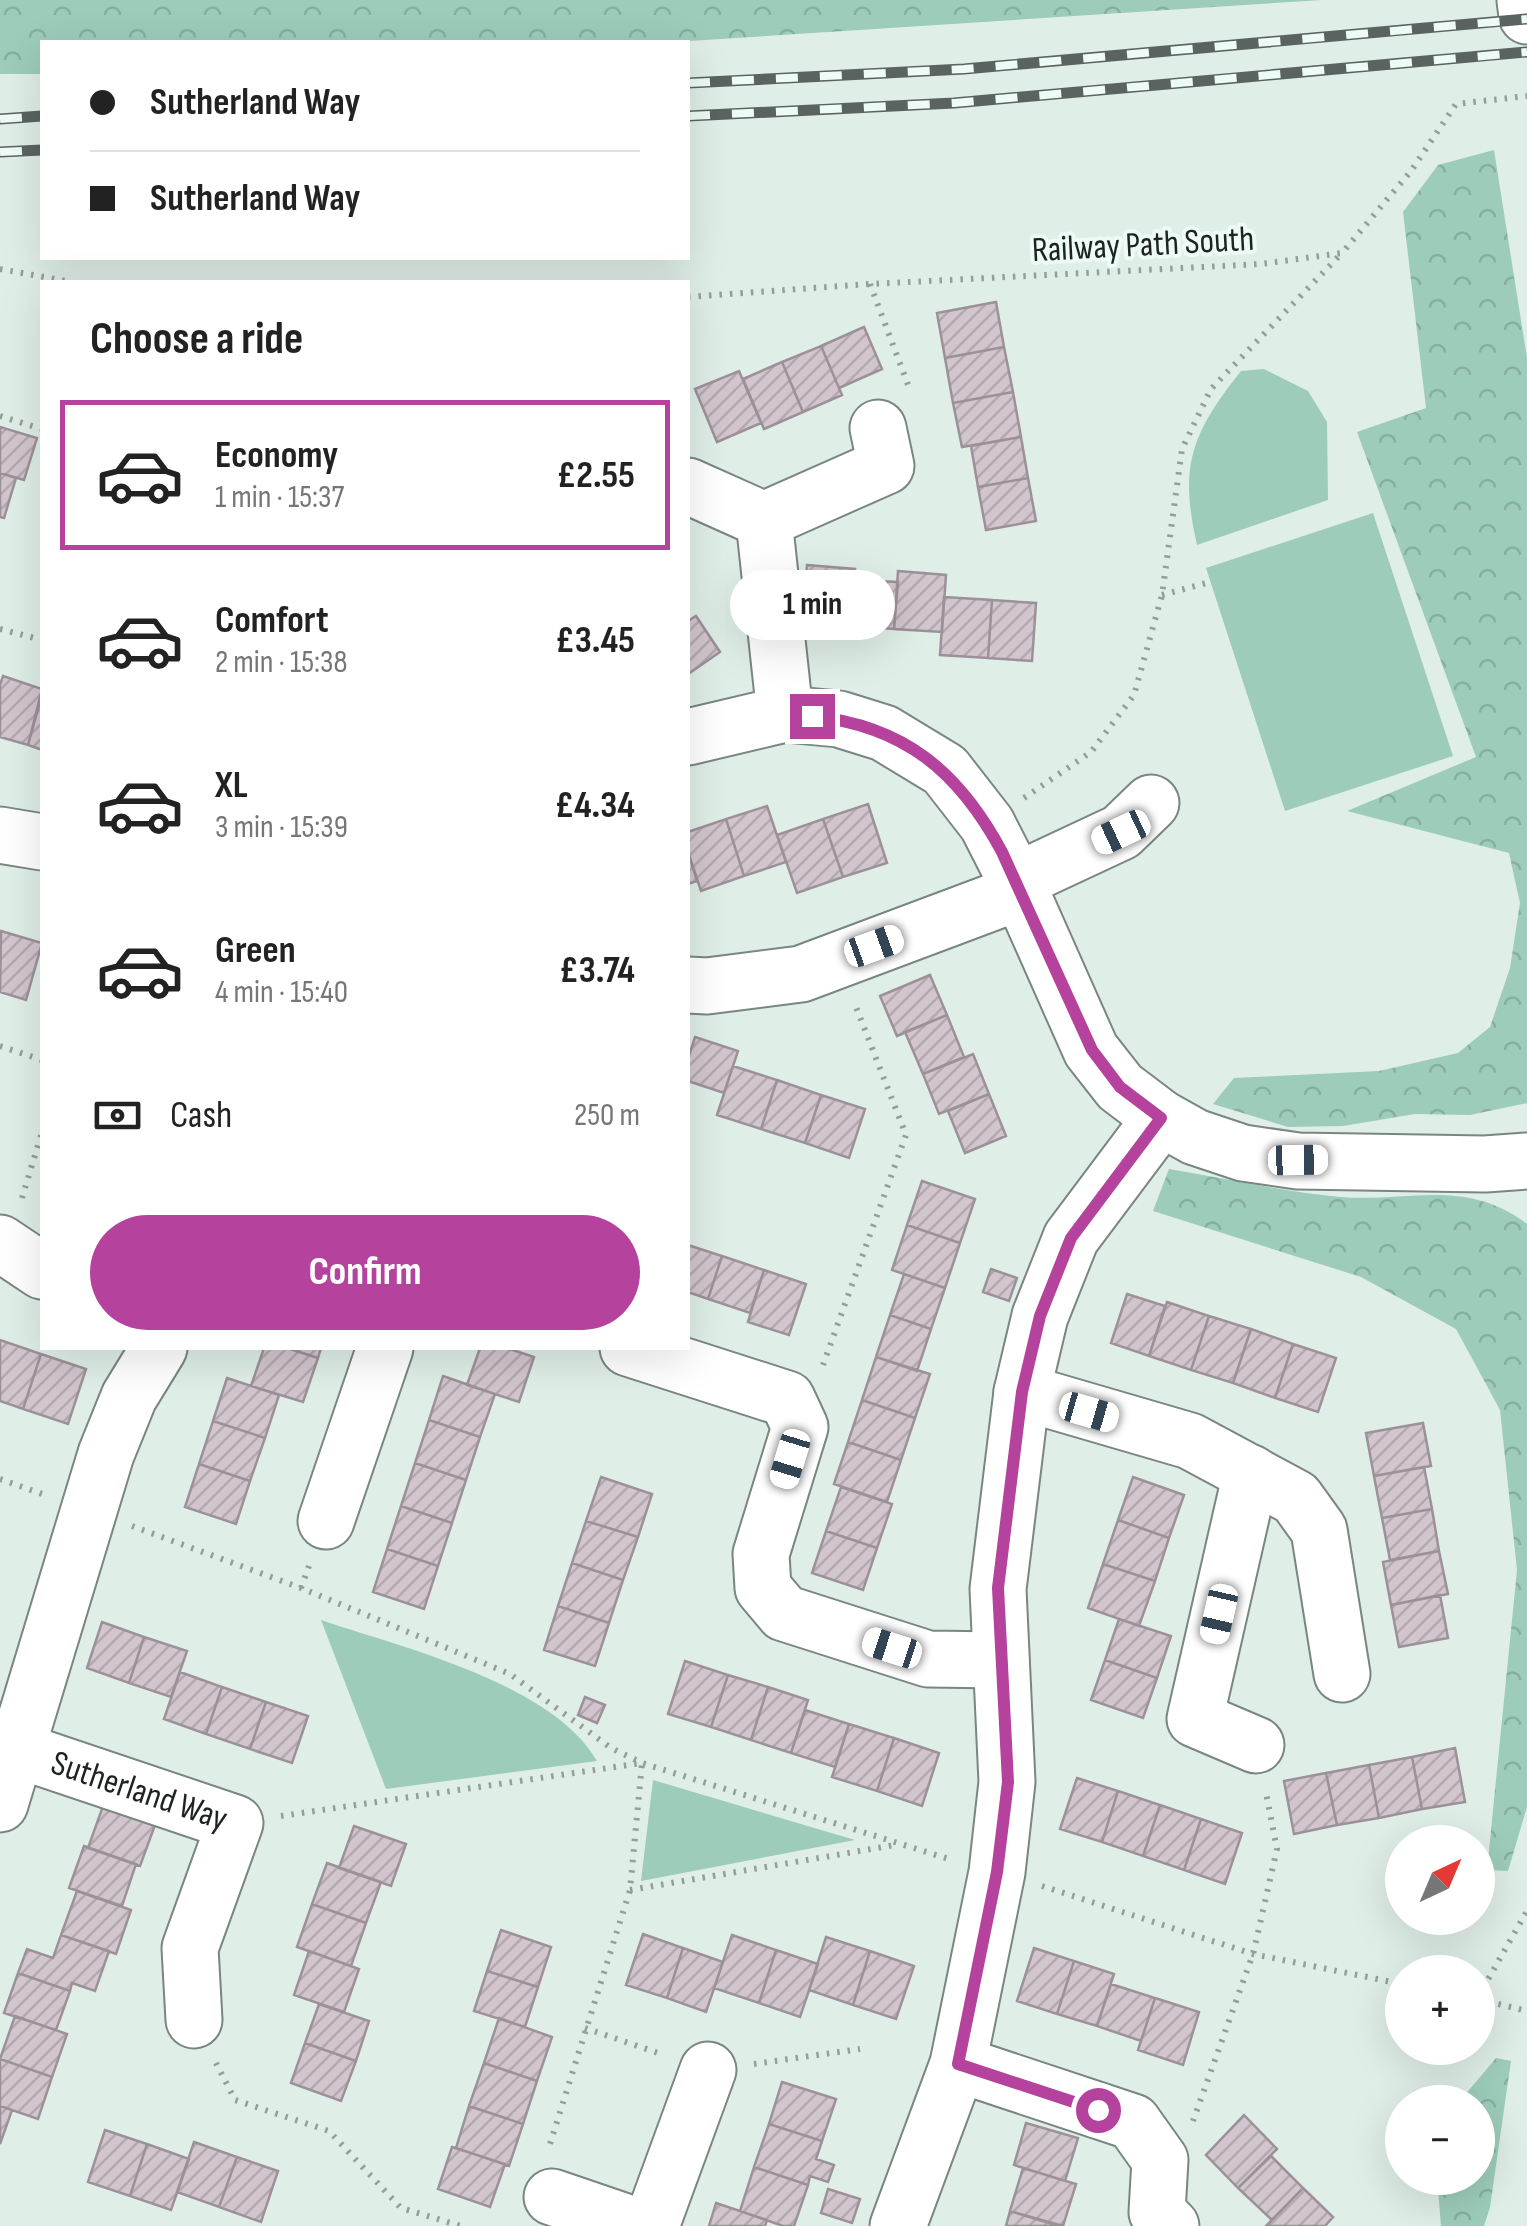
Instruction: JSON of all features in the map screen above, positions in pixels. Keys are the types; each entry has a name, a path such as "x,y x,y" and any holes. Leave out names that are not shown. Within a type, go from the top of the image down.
{"street":[{"path":"1525,0 1527,16"},
{"path":"690,487 764,520 886,466 878,428"},
{"path":"764,520 785,714"},
{"path":"690,738 785,714 839,719 884,733 946,770 986,824 1092,1050 1120,1087 1161,1118 1195,1137 1243,1153 1298,1160 1513,1166"},
{"path":"690,985 801,974 1018,887 1121,832 1151,803"},
{"path":"0,835 40,842"},
{"path":"898,2226 958,2064 997,1872 1008,1782 998,1588 1022,1392 1040,1316 1071,1238 1161,1118"},
{"path":"8,1225 40,1268"},
{"name":"Sutherland Way","path":"0,1804 88,1510 129,1396 157,1350"},
{"path":"326,1521 383,1350"},
{"path":"634,1350 787,1399 800,1428 761,1554 764,1588 784,1613 928,1659 1001,1660"},
{"path":"1022,1392 1190,1441 1296,1498 1320,1530 1342,1674"},
{"path":"1251,1473 1194,1719 1256,1745"},
{"name":"Sutherland Way","path":"18,1750 235,1823 190,1948 194,2020"},
{"path":"958,2064 1133,2122 1160,2206"},
{"path":"651,2226 708,2070"},
{"path":"549,2176 637,2226"}],"path":[{"path":"986,824 1091,752 1134,695 1162,595 1182,450 1211,389 1342,253 1411,171 1456,104 1527,96"},
{"name":"Railway Path South","path":"690,297 1261,264 1342,253"},
{"path":"0,269 61,280"},
{"path":"870,284 914,400 878,428"},
{"path":"0,416 40,428"},
{"path":"1162,595 1210,582"},
{"path":"0,629 40,639"},
{"path":"800,1428 906,1135 837,959"},
{"path":"0,1046 40,1059"},
{"path":"8,1225 23,1196 40,1139"},
{"path":"0,1479 301,1588 510,1674 611,1748 642,1764 1253,1954 1385,1981"},
{"path":"1160,2206 1253,1954 1277,1848 1256,1745"},
{"path":"235,1823 642,1764"},
{"path":"549,2176 630,1890 642,1764"},
{"path":"630,1890 896,1845"},
{"path":"1495,1968 1527,1911"},
{"path":"1495,2002 1527,2010"},
{"path":"194,2020 235,2100 329,2130 402,2208 461,2226"}],"green space":[{"path":"0,0 1322,0 690,41 40,40 40,74 0,74"},
{"path":"1494,150 1527,358 1527,1103 1470,1115 1415,1114 1343,1126 1288,1127 1213,1104 1234,1078 1379,1071 1458,1053 1490,1027 1510,968 1520,903 1509,853 1347,811 1476,757 1357,432 1426,408 1403,212 1438,165"},
{"path":"1264,369 1308,391 1327,422 1328,500 1197,545 1189,493 1200,433 1241,371"},
{"path":"1373,513 1453,756 1285,811 1206,568"},
{"path":"1169,1169 1331,1196 1455,1196 1503,1209 1527,1224 1527,1807 1508,1871 1495,1870 1495,1825 1492,1825 1517,1570 1500,1410 1456,1329 1361,1277 1153,1211"},
{"path":"321,1620 432,1656 512,1689 576,1734 597,1761 386,1789"},
{"path":"653,1780 855,1840 641,1881"},
{"path":"1495,2059 1511,2061 1495,2172 1495,2085 1473,2085 1490,2065 1495,2065"},
{"path":"1438,2195 1492,2195 1484,2226 1441,2226"}],"building":[{"path":"996,302 1004,347 945,358 937,313"},
{"path":"864,327 882,369 839,388 821,346"},
{"path":"821,346 842,395 803,412 782,362"},
{"path":"1004,347 1013,392 953,403 945,358"},
{"path":"782,362 803,412 764,429 743,379"},
{"path":"739,371 761,423 717,442 695,389"},
{"path":"1013,392 1021,437 962,447 953,403"},
{"path":"0,427 37,438 24,480 0,473"},
{"path":"1021,437 1028,478 978,487 971,446"},
{"path":"0,473 16,478 4,518 0,517"},
{"path":"1028,478 1036,521 986,530 978,487"},
{"path":"807,565 855,569 851,626 803,623"},
{"path":"898,571 946,575 942,632 894,629"},
{"path":"854,580 898,582 894,629 851,626"},
{"path":"944,597 992,600 988,658 940,655"},
{"path":"992,600 1036,603 1032,661 988,658"},
{"path":"696,616 720,652 690,673 690,620"},
{"path":"3,676 40,688 28,745 0,737"},
{"path":"40,702 40,749 28,745"},
{"path":"868,804 887,863 843,877 823,819"},
{"path":"767,806 786,862 744,876 726,819"},
{"path":"726,819 744,876 701,891 690,858 690,831"},
{"path":"823,819 843,877 797,893 777,835"},
{"path":"690,858 697,881 690,883"},
{"path":"1,931 40,942 26,1000 0,992"},
{"path":"930,975 947,1015 897,1036 880,996"},
{"path":"947,1015 964,1057 923,1074 905,1032"},
{"path":"695,1037 738,1051 724,1093 690,1082 690,1053"},
{"path":"973,1054 989,1094 939,1114 923,1074"},
{"path":"733,1066 777,1080 761,1129 717,1115"},
{"path":"777,1080 821,1095 805,1143 761,1129"},
{"path":"989,1094 1006,1136 965,1153 948,1111"},
{"path":"821,1095 865,1109 849,1158 805,1143"},
{"path":"922,1181 975,1199 960,1243 907,1225"},
{"path":"907,1225 960,1243 945,1288 892,1270"},
{"path":"690,1246 722,1256 708,1299 690,1293"},
{"path":"722,1256 764,1270 750,1313 708,1299"},
{"path":"991,1269 1017,1278 1009,1301 983,1292"},
{"path":"764,1270 806,1284 789,1335 748,1322"},
{"path":"904,1274 945,1288 931,1329 890,1315"},
{"path":"1127,1294 1165,1306 1149,1356 1111,1343"},
{"path":"1167,1302 1209,1316 1191,1370 1149,1356"},
{"path":"890,1315 931,1329 917,1371 876,1357"},
{"path":"1209,1316 1251,1329 1233,1383 1191,1370"},
{"path":"1251,1329 1293,1344 1275,1398 1233,1383"},
{"path":"0,1340 41,1354 23,1409 0,1401"},
{"path":"1293,1344 1336,1358 1318,1412 1275,1398"},
{"path":"263,1350 293,1350 318,1358 303,1402 251,1386"},
{"path":"293,1350 320,1350 318,1358"},
{"path":"479,1350 513,1350 534,1357 519,1402 467,1385"},
{"path":"41,1354 86,1369 68,1424 23,1409"},
{"path":"876,1357 930,1374 915,1418 862,1400"},
{"path":"443,1376 495,1394 480,1437 429,1420"},
{"path":"227,1378 279,1395 265,1438 213,1421"},
{"path":"862,1400 915,1418 901,1460 848,1442"},
{"path":"429,1420 480,1437 466,1480 415,1463"},
{"path":"213,1421 265,1438 250,1481 199,1464"},
{"path":"1423,1423 1431,1466 1374,1476 1366,1433"},
{"path":"848,1442 901,1460 887,1502 834,1484"},
{"path":"415,1463 466,1480 452,1523 401,1506"},
{"path":"199,1464 250,1481 236,1524 185,1507"},
{"path":"1424,1467 1432,1509 1382,1518 1374,1476"},
{"path":"601,1477 652,1494 638,1537 586,1521"},
{"path":"1133,1477 1184,1495 1169,1538 1118,1520"},
{"path":"841,1487 892,1504 877,1548 826,1531"},
{"path":"401,1506 452,1523 438,1566 387,1549"},
{"path":"1432,1509 1439,1551 1390,1560 1382,1518"},
{"path":"1118,1520 1169,1538 1155,1581 1103,1564"},
{"path":"586,1521 638,1537 623,1580 572,1563"},
{"path":"826,1531 877,1548 863,1590 812,1573"},
{"path":"387,1549 438,1566 424,1609 373,1592"},
{"path":"1439,1551 1448,1594 1391,1605 1383,1562"},
{"path":"572,1563 623,1580 609,1623 558,1606"},
{"path":"1103,1564 1155,1581 1139,1626 1088,1608"},
{"path":"1440,1595 1448,1638 1399,1647 1391,1605"},
{"path":"558,1606 609,1623 595,1666 544,1650"},
{"path":"1119,1619 1171,1636 1157,1678 1105,1660"},
{"path":"102,1622 144,1637 129,1683 87,1668"},
{"path":"144,1637 187,1651 171,1697 129,1683"},
{"path":"1105,1660 1157,1678 1143,1718 1091,1700"},
{"path":"685,1661 728,1675 711,1727 668,1714"},
{"path":"180,1672 222,1687 206,1734 164,1719"},
{"path":"728,1675 768,1687 751,1740 711,1727"},
{"path":"222,1687 266,1702 250,1749 206,1734"},
{"path":"768,1687 808,1700 791,1753 751,1740"},
{"path":"585,1697 605,1705 597,1723 578,1715"},
{"path":"266,1702 308,1716 292,1763 250,1749"},
{"path":"805,1710 849,1724 835,1767 791,1753"},
{"path":"849,1724 894,1738 877,1791 832,1777"},
{"path":"894,1738 939,1753 922,1806 877,1791"},
{"path":"1455,1748 1465,1802 1422,1809 1412,1757"},
{"path":"1412,1757 1422,1809 1379,1818 1369,1765"},
{"path":"1369,1765 1379,1818 1337,1825 1326,1773"},
{"path":"1326,1773 1337,1825 1294,1834 1284,1781"},
{"path":"1077,1778 1118,1791 1102,1842 1060,1829"},
{"path":"1118,1791 1160,1805 1143,1856 1102,1842"},
{"path":"1160,1805 1201,1819 1184,1870 1143,1856"},
{"path":"103,1806 155,1825 140,1866 88,1848"},
{"path":"1201,1819 1242,1833 1225,1884 1184,1870"},
{"path":"354,1826 406,1844 391,1886 339,1868"},
{"path":"84,1846 136,1864 122,1906 69,1888"},
{"path":"327,1863 381,1882 366,1923 312,1904"},
{"path":"77,1891 131,1910 116,1954 61,1935"},
{"path":"312,1904 366,1923 351,1966 297,1947"},
{"path":"501,1930 551,1947 538,1987 487,1971"},
{"path":"643,1934 683,1948 667,1998 626,1985"},
{"path":"61,1935 109,1951 95,1991 72,1983 70,1991 18,1973 27,1949 53,1958"},
{"path":"732,1935 776,1950 759,2003 714,1988"},
{"path":"826,1937 870,1951 853,2005 809,1990"},
{"path":"683,1948 723,1962 706,2012 667,1998"},
{"path":"1034,1948 1074,1961 1057,2014 1017,2001"},
{"path":"776,1950 818,1964 800,2017 759,2003"},
{"path":"309,1951 359,1969 344,2012 294,1995"},
{"path":"870,1951 914,1966 896,2019 853,2005"},
{"path":"1074,1961 1114,1974 1097,2026 1057,2014"},
{"path":"487,1971 538,1987 525,2027 474,2011"},
{"path":"18,1973 70,1991 56,2030 4,2013"},
{"path":"1111,1984 1155,1998 1141,2041 1097,2026"},
{"path":"1155,1998 1199,2012 1183,2065 1138,2050"},
{"path":"319,2004 369,2021 356,2061 305,2043"},
{"path":"15,2016 67,2034 52,2077 0,2059"},
{"path":"499,2018 552,2037 537,2081 484,2063"},
{"path":"305,2043 356,2061 341,2101 291,2083"},
{"path":"0,2059 52,2077 38,2119 0,2106"},
{"path":"484,2063 537,2081 523,2124 469,2106"},
{"path":"782,2082 836,2099 822,2141 769,2124"},
{"path":"0,2106 12,2110 0,2144"},
{"path":"469,2106 523,2124 509,2166 456,2148"},
{"path":"1244,2115 1277,2149 1238,2188 1206,2155"},
{"path":"1026,2123 1078,2138 1065,2181 1014,2165"},
{"path":"769,2124 822,2141 816,2159 834,2165 828,2182 810,2176 808,2185 754,2167"},
{"path":"105,2130 147,2144 130,2196 88,2182"},
{"path":"194,2142 237,2157 219,2207 177,2192"},
{"path":"147,2144 189,2159 171,2210 130,2196"},
{"path":"452,2147 505,2164 490,2207 438,2189"},
{"path":"1271,2156 1303,2188 1272,2220 1238,2188"},
{"path":"237,2157 278,2171 261,2222 219,2207"},
{"path":"754,2167 808,2185 794,2226 740,2211"},
{"path":"1023,2168 1076,2184 1063,2226 1010,2211"},
{"path":"1303,2188 1333,2217 1325,2226 1266,2226"},
{"path":"828,2189 860,2199 852,2223 821,2213"},
{"path":"716,2203 767,2220 765,2226 709,2226"},
{"path":"1010,2211 1059,2226 1006,2226"}],"railway":[{"path":"690,83 964,69 1527,19"},
{"path":"690,116 954,103 1527,52"},
{"path":"0,119 40,116"},
{"path":"0,152 40,150"}],"route":[{"path":"812,716 839,719 884,733 946,770 1002,852 1092,1050 1120,1087 1161,1118 1071,1238 1040,1316 1022,1392 998,1588 1008,1782 997,1872 958,2064 1098,2110"}]}
